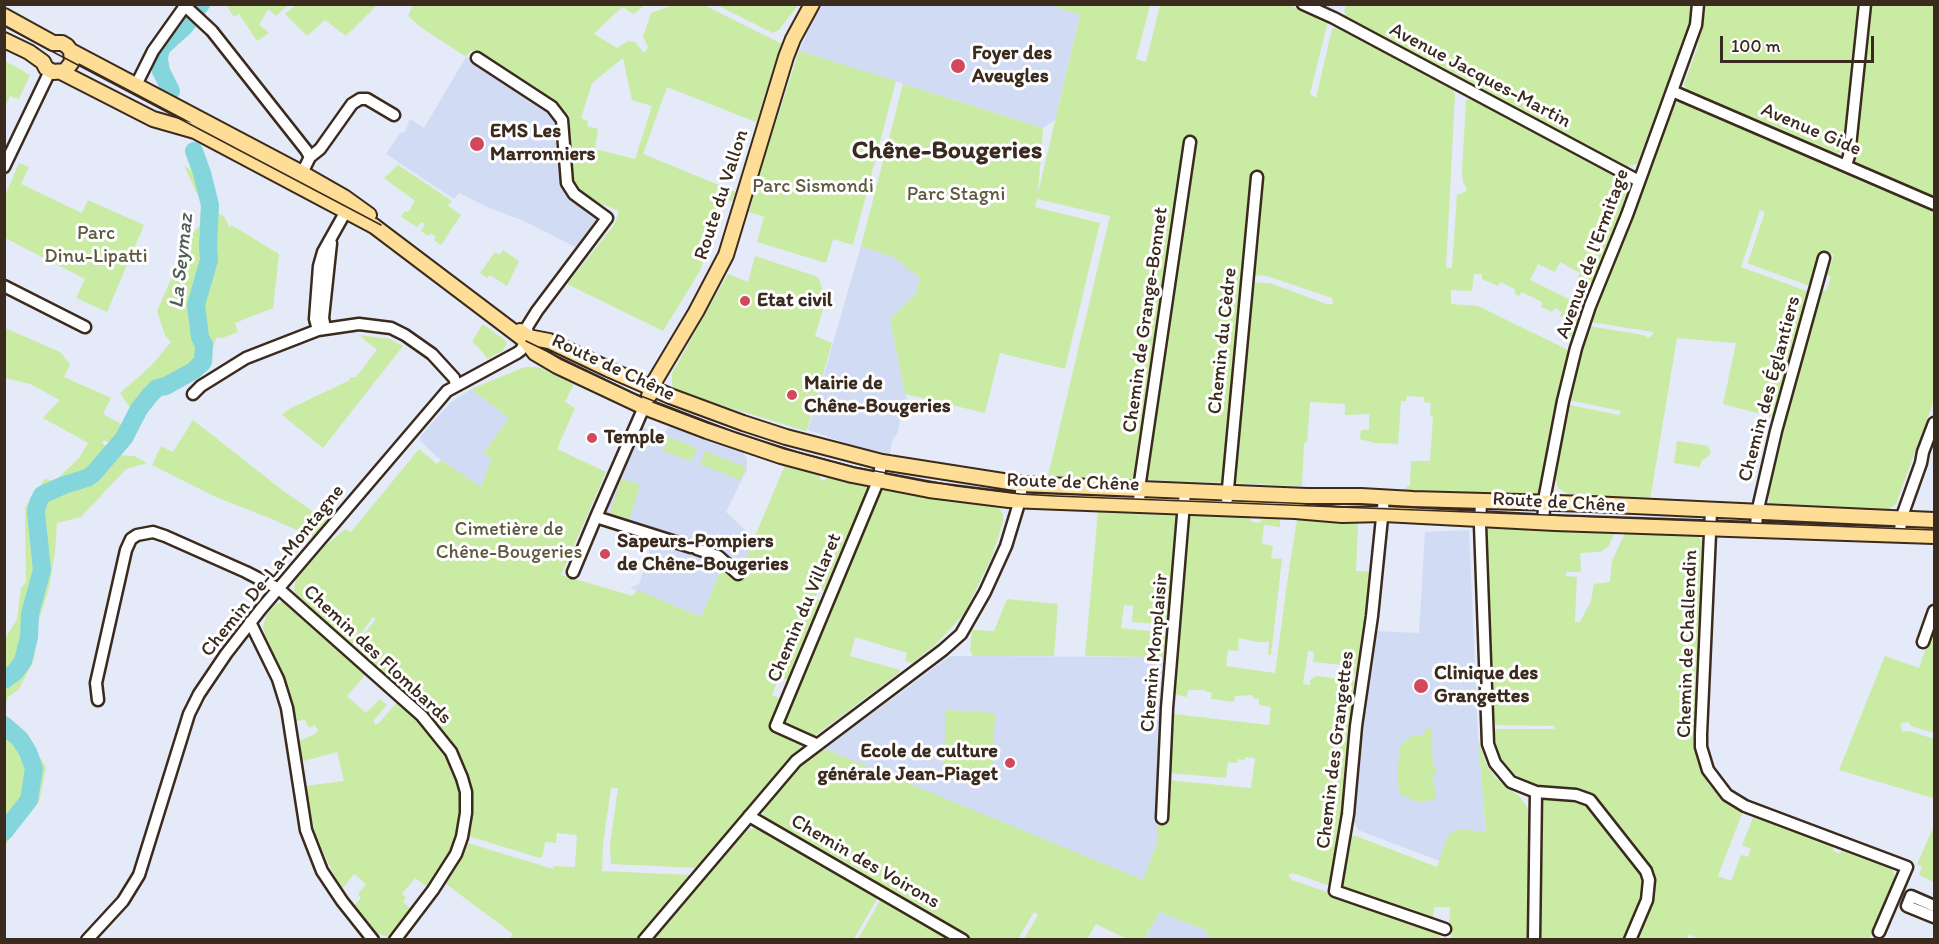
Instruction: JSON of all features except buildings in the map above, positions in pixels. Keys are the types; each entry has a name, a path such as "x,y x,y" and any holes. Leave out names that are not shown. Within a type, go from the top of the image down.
{"main road":[{"name":"Route du Vallon","path":"645,406 661,371 726,255 786,57 812,4"},
{"path":"4,16 53,43 62,43 71,51 344,197 527,339"},
{"path":"4,40 28,52 51,68 153,119 195,131 374,226 527,339"},
{"path":"51,68 44,52 53,43"},
{"path":"51,68 69,68 71,51"},
{"name":"Route de Chêne","path":"527,339 549,341 652,389 762,430 882,462 1022,484 1361,495 1384,498 1935,520"},
{"name":"Route de Chêne","path":"527,339 535,353 548,361 645,406 756,448 878,480 955,494 1020,501 1308,511 1342,515 1384,514 1935,536"}],"street":[{"name":"Avenue Jacques-Martin","path":"1303,4 1334,18 1639,181"},
{"name":"Avenue de l'Ermitage","path":"1544,522 1544,503 1563,401 1576,348 1696,26 1698,4"},
{"path":"1846,165 1849,156 1865,4"},
{"path":"136,85 153,51 186,6 225,47 310,157"},
{"path":"477,57 552,107 562,120 567,183 574,194 607,218 537,310 527,327 527,339"},
{"path":"4,167 51,68"},
{"name":"Avenue Gide","path":"1672,91 1935,204"},
{"path":"302,173 310,157 320,149 352,104 360,99 367,99 394,115"},
{"name":"Chemin de Grange-Bonnet","path":"1139,505 1190,141"},
{"name":"Chemin du Cèdre","path":"1226,508 1257,177"},
{"path":"321,329 315,319 319,266 323,252 346,211"},
{"name":"Chemin des Églantiers","path":"1755,529 1776,431 1824,258"},
{"path":"4,286 85,327"},
{"path":"193,394 201,386 246,358 321,329 365,324 391,328 405,335 432,354 454,378 456,384"},
{"name":"Chemin De-La-Montagne","path":"87,939 123,902 136,881 189,714 213,672 250,622 447,391 456,384 517,353 527,339"},
{"path":"573,572 645,406"},
{"path":"1900,534 1901,519 1935,423"},
{"name":"Chemin du Villaret","path":"816,744 776,726 878,480 882,462"},
{"path":"644,939 788,769 816,744 943,650 961,634 1006,546 1020,501 1022,484"},
{"name":"Chemin Monplaisir","path":"1162,818 1167,708 1185,491"},
{"name":"Chemin des Grangettes","path":"1384,498 1384,514 1356,726 1348,814 1335,891 1445,929"},
{"path":"1481,502 1488,744 1495,763 1511,782 1536,792 1576,795 1590,801 1646,871 1649,880 1647,900 1630,939"},
{"name":"Chemin de Challendin","path":"1711,511 1701,734 1701,747 1708,770 1727,795 1745,806 1907,867 1879,932"},
{"path":"596,517 718,556 738,574"},
{"name":"Chemin des Flombards","path":"98,700 96,683 126,550 131,540 137,535 153,532 165,536 279,589 422,716 451,752 462,778 466,792 466,813 462,837 456,854 433,890 395,939"},
{"path":"1923,642 1935,610"},
{"path":"250,622 278,679 287,708 306,830 322,871 342,901 373,939"},
{"path":"1534,939 1536,792"},
{"name":"Chemin des Voirons","path":"749,816 963,939"},
{"path":"1935,906 1911,896 1907,906 1935,917"}],"shaded area":[{"name":"Foyer des Aveugles","path":"1052,4 1080,15 1055,120 1043,128 799,51 815,16 823,5"},
{"name":"EMS Les Marronniers","path":"466,57 538,103 560,121 562,171 566,196 598,217 579,249 524,221 459,193 454,199 386,154 400,133 405,132 410,119 424,128"},
{"path":"861,246 895,258 921,278 916,293 890,319 905,394 910,404 902,410 898,432 892,441 890,454 852,445 808,430"},
{"path":"471,389 509,418 483,454 492,458 481,488 441,460 420,441 420,437 450,403"},
{"path":"670,425 743,452 747,459 747,469 726,512 755,539 737,579 721,570 701,617 630,588 639,584 653,539 601,522 642,427 663,434"},
{"name":"Clinique des Grangettes","path":"1469,530 1478,738 1486,832 1448,836 1440,861 1358,830 1352,818 1374,631 1419,633 1425,532"},
{"name":"Ecole de culture générale Jean-Piaget","path":"950,656 1166,657 1157,843 1143,880 825,749"},
{"path":"1160,912 1205,930 1210,939 1144,940"}],"green space":[{"path":"798,4 779,30 773,33 717,5"},
{"path":"1347,4 1693,5 1689,25 1637,164 1624,168 1347,20 1344,10"},
{"path":"226,5 288,5 276,16 268,9 259,25 269,33 257,41 239,14 234,17"},
{"path":"296,5 377,5 346,36 325,20 307,36 285,14"},
{"path":"413,5 645,5 634,14 622,7 594,34 617,48 628,41 635,42 644,53 648,47 643,37 651,13 673,5 704,5 782,44 756,122 667,87 643,154 736,192 732,201 723,200 700,271 663,331 567,284 614,225 619,211 592,200 572,182 569,115 544,96 471,50 466,57 408,16","holes":["623,58 632,100 652,106 635,159 595,149 598,129 587,126 588,121 581,118 592,83"]},
{"name":"Parc Stagni","path":"1051,5 1150,5 1136,59 1146,62 1160,5 1289,5 1328,21 1310,94 1316,98 1332,29 1337,27 1451,87 1455,95 1446,268 1452,268 1457,194 1467,190 1463,182 1462,171 1466,100 1471,97 1624,179 1629,190 1622,205 1624,208 1593,285 1584,288 1575,284 1580,273 1560,262 1555,272 1538,264 1530,280 1585,307 1574,340 1570,341 1561,337 1565,330 1561,327 1565,319 1560,316 1562,312 1555,308 1552,312 1541,307 1542,302 1522,292 1519,296 1515,294 1515,289 1500,282 1498,286 1482,279 1482,274 1474,274 1472,291 1451,290 1451,304 1478,306 1570,353 1539,495 1403,490 1410,485 1411,461 1430,461 1433,417 1430,416 1431,403 1424,402 1424,397 1407,396 1406,401 1401,401 1398,444 1375,443 1360,439 1361,430 1369,430 1369,414 1345,415 1345,404 1310,402 1307,443 1304,443 1302,486 1229,483 1252,282 1270,283 1326,304 1333,304 1332,298 1267,276 1250,275 1224,483 1145,480 1195,149 1196,140 1186,137 1135,480 1048,476 1110,216 1037,199 1035,207 1100,223 1065,369 1000,353 985,413 905,394 890,319 916,293 920,278 895,258 861,246 903,84 1043,128 1038,193 1080,15"},
{"path":"1705,5 1859,5 1843,150 1832,154 1687,92 1684,84 1698,46"},
{"path":"1869,5 1934,5 1934,199 1857,165 1853,158"},
{"name":"Parc Sismondi","path":"799,51 896,81 853,245 833,239 826,263 757,242 764,217 749,212"},
{"path":"5,61 30,75 19,99 10,96 5,107"},
{"path":"1683,101 1934,210 1934,400 1896,504 1888,510 1769,505 1769,492 1809,329 1820,289 1826,291 1829,283 1831,276 1827,275 1834,255 1820,251 1810,286 1749,264 1765,212 1760,210 1741,267 1809,292 1776,418 1723,404 1736,343 1677,338 1650,500 1568,494 1558,488 1555,475 1570,405 1619,415 1621,411 1569,400 1589,326 1649,338 1653,334 1653,332 1590,322 1674,105"},
{"name":"Parc Dinu-Lipatti","path":"19,163 29,167 21,184 82,213 88,200 144,225 107,312 76,298 85,279 5,238 5,196"},
{"path":"398,165 452,201 448,206 461,215 441,245 434,240 436,237 430,233 428,236 421,231 425,224 421,222 417,227 401,217 405,211 408,212 415,201 384,178"},
{"path":"184,166 197,174 209,209 224,216 229,227 233,226 279,254 273,308 235,323 238,332 216,338 210,357 202,367 180,383 165,388 132,411 120,393 151,366 171,342 165,335 157,311 172,277 185,260 192,234 200,225 201,202"},
{"path":"503,250 519,261 507,286 490,275 487,278 480,273 495,252 499,255"},
{"path":"755,256 818,277 826,299 815,336 832,343 806,431 711,402 674,388 672,385 672,373 728,274 748,282"},
{"path":"483,324 507,344 502,351 487,359 472,341"},
{"path":"5,328 60,352 70,364 64,377 111,398 103,414 123,425 110,444 104,440 102,443 116,453 113,459 122,455 134,456 147,463 126,469 81,517 57,523 49,588 38,623 34,660 19,689 7,698 5,715 5,639 17,619 21,588 26,582 25,507 45,479 55,481 79,458 88,443 43,418 60,400 30,384 5,378"},
{"path":"359,335 390,339 403,346 323,448 282,415 289,409 350,380 349,378 356,377 377,350"},
{"name":"Cimetière de Chêne-Bougeries","path":"525,367 538,367 574,384 565,402 575,408 557,449 606,472 561,575 633,596 637,590 701,617 721,570 736,576 737,579 785,465 819,475 821,480 825,481 827,476 865,485 868,488 828,592 819,589 815,598 823,602 790,681 779,677 772,695 783,700 772,727 806,742 786,761 697,868 611,864 610,845 618,788 611,788 603,845 602,871 691,875 636,939 510,939 513,934 446,884 462,858 468,843 553,869 554,866 575,867 577,835 557,833 556,843 545,842 543,855 540,858 468,836 471,829 472,795 456,748 435,721 353,648 376,619 373,617 351,647 296,596 294,590 296,579 325,546 345,529 351,532 419,449 437,464 441,460 481,487 492,458 483,454 509,418 471,389"},
{"path":"193,420 286,493 329,522 315,538 216,497 152,465 161,446 173,452"},
{"path":"668,437 697,448 692,461 663,451"},
{"path":"1677,441 1708,446 1711,454 1701,461 1700,467 1674,463"},
{"path":"705,451 746,467 740,480 700,464"},
{"path":"621,479 640,485 629,520 610,514"},
{"path":"883,489 994,506 1000,509 1003,522 991,559 964,614 934,646 912,663 905,661 907,653 855,637 850,656 900,670 900,672 812,738 781,725 875,495"},
{"path":"1098,512 1178,516 1168,625 1132,622 1133,606 1124,605 1121,628 1168,633 1166,657 1085,656"},
{"path":"1193,515 1249,518 1252,522 1259,523 1264,518 1280,519 1280,527 1264,525 1262,544 1273,546 1271,558 1282,559 1271,655 1268,654 1269,642 1239,638 1238,651 1228,650 1226,666 1275,673 1297,520 1358,523 1356,571 1372,572 1360,673 1358,675 1347,674 1342,665 1313,662 1314,652 1308,651 1303,684 1310,685 1310,680 1316,676 1359,683 1349,764 1346,764 1348,771 1335,865 1331,882 1327,885 1293,873 1288,875 1292,880 1440,931 1439,939 1210,939 1205,930 1160,912 1144,939 1127,939 1096,924 1087,939 1024,939 1038,915 1034,912 1018,939 970,939 765,821 764,809 801,766 825,749 1143,880 1157,843 1157,825 1165,825 1168,780 1251,788 1255,758 1245,757 1245,760 1238,759 1237,763 1228,762 1226,778 1170,773 1173,714 1269,725 1271,707 1259,705 1259,699 1252,695 1235,696 1234,702 1211,699 1212,693 1204,690 1188,690 1187,697 1175,694 1189,519"},
{"path":"1492,527 1615,533 1608,547 1600,552 1580,553 1581,572 1566,572 1566,576 1577,577 1575,622 1580,622 1591,601 1594,584 1610,582 1612,561 1625,533 1697,536 1703,542 1697,753 1709,785 1731,805 1743,811 1718,876 1731,881 1741,855 1748,857 1751,849 1742,845 1754,815 1833,845 1833,851 1840,854 1842,849 1888,867 1893,871 1894,885 1869,939 1702,940 1689,934 1687,939 1636,939 1654,892 1653,879 1646,860 1591,795 1572,789 1540,786 1525,780 1505,765 1498,752 1493,729 1554,729 1555,726 1493,725 1487,529"},
{"path":"1007,599 1058,604 1054,656 973,656 970,650 972,630 994,631"},
{"path":"288,603 367,673 347,696 366,713 380,699 387,705 374,720 374,724 378,724 398,701 425,726 456,770 461,786 462,808 455,845 451,847 447,856 448,861 429,888 415,878 402,894 406,897 403,902 411,909 389,937 377,934 354,906 361,898 358,894 366,884 354,874 342,889 316,836 304,786 344,781 337,752 304,761 301,759 299,741 315,734 318,730 315,725 309,728 305,720 296,721 286,684 267,643 263,627 266,616 276,604"},
{"path":"1934,625 1934,733 1911,726 1908,722 1900,726 1903,732 1910,731 1934,739 1933,798 1839,770 1885,656 1919,668"},
{"path":"946,710 995,713 992,781 943,779"},
{"path":"5,718 24,731 46,767 39,803 31,804 5,846"},
{"path":"1425,727 1431,729 1433,766 1437,771 1437,774 1432,774 1436,795 1434,800 1417,802 1399,793 1397,774 1400,746 1412,736 1422,735"},
{"path":"1478,738 1486,764 1495,777 1520,797 1527,807 1530,818 1529,939 1451,939 1450,907 1434,907 1433,922 1340,889 1348,836 1356,836 1437,867 1448,836 1457,829 1486,832"},
{"path":"1544,798 1575,800 1584,804 1592,810 1636,864 1643,881 1643,890 1624,939 1540,940 1542,802"},
{"path":"1934,826 1934,882 1919,875 1922,867 1917,864"},
{"path":"754,828 878,897 854,939 654,939 746,831"},
{"path":"881,899 938,932 951,939 858,939"}],"waterway":[{"name":"La Seymaz","path":"171,91 161,71 160,52 163,46 185,26 201,4"},
{"name":"La Seymaz","path":"4,680 15,672 23,661 29,637 30,614 42,570 36,512 42,495 93,474 124,438 139,409 150,395 157,388 166,386 193,371 203,362 204,345 200,337 196,305 209,260 210,205 194,151"},
{"name":"La Seymaz","path":"4,725 20,739 34,769 29,800 4,832"}],"tram line":[{"path":"4,26 381,225"},
{"path":"526,341 633,393 737,433 854,467 956,486 1055,496 1934,530"}],"place":[{"name":"Foyer des Aveugles","path":"958,66"},
{"name":"EMS Les Marronniers","path":"477,144"},
{"name":"Etat civil","path":"745,301"},
{"name":"Mairie de Chêne-Bougeries","path":"792,395"},
{"name":"Temple","path":"592,438"},
{"name":"Sapeurs-Pompiers de Chêne-Bougeries","path":"605,554"},
{"name":"Clinique des Grangettes","path":"1421,686"},
{"name":"Ecole de culture générale Jean-Piaget","path":"1010,763"}],"district":[{"name":"Chêne-Bougeries","path":"947,151"}]}
